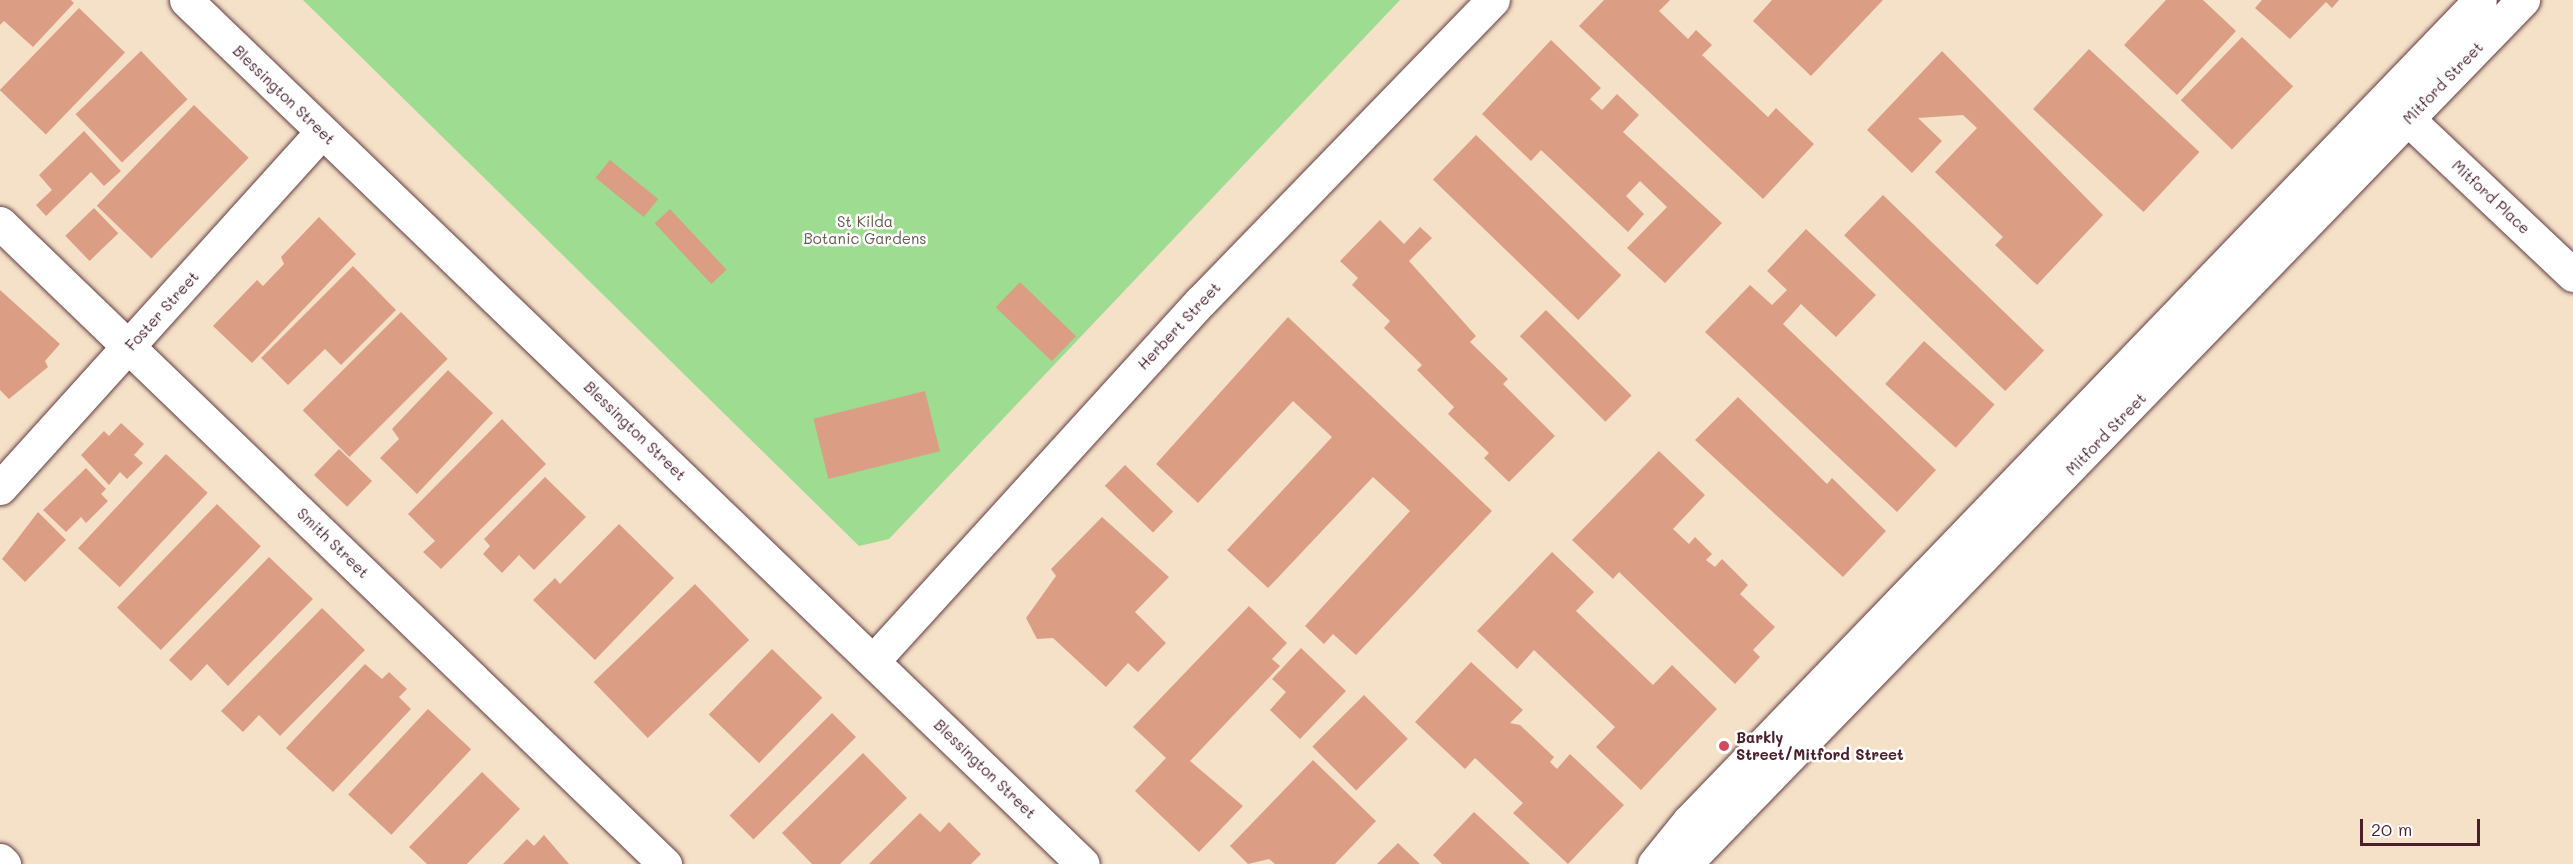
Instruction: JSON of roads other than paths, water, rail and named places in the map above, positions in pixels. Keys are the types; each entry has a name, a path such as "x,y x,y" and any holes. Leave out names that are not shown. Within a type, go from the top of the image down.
{"street":[{"name":"Blessington Street","path":"186,0 1083,864"},
{"name":"Herbert Street","path":"873,661 1203,300 1493,0"},
{"name":"Mitford Street","path":"1685,864 1712,818 2480,0"},
{"name":"Mitford Street","path":"1654,864 1712,818 2408,119 2523,0"},
{"name":"Mitford Place","path":"2408,119 2573,274"},
{"name":"Foster Street","path":"0,488 322,132"},
{"name":"Smith Street","path":"0,223 664,864"},
{"path":"0,860 4,864"}],"place":[{"name":"Barkly Street/Mitford Street","path":"1724,746"}],"park label":[{"name":"St Kilda Botanic Gardens","path":"865,230"}]}
